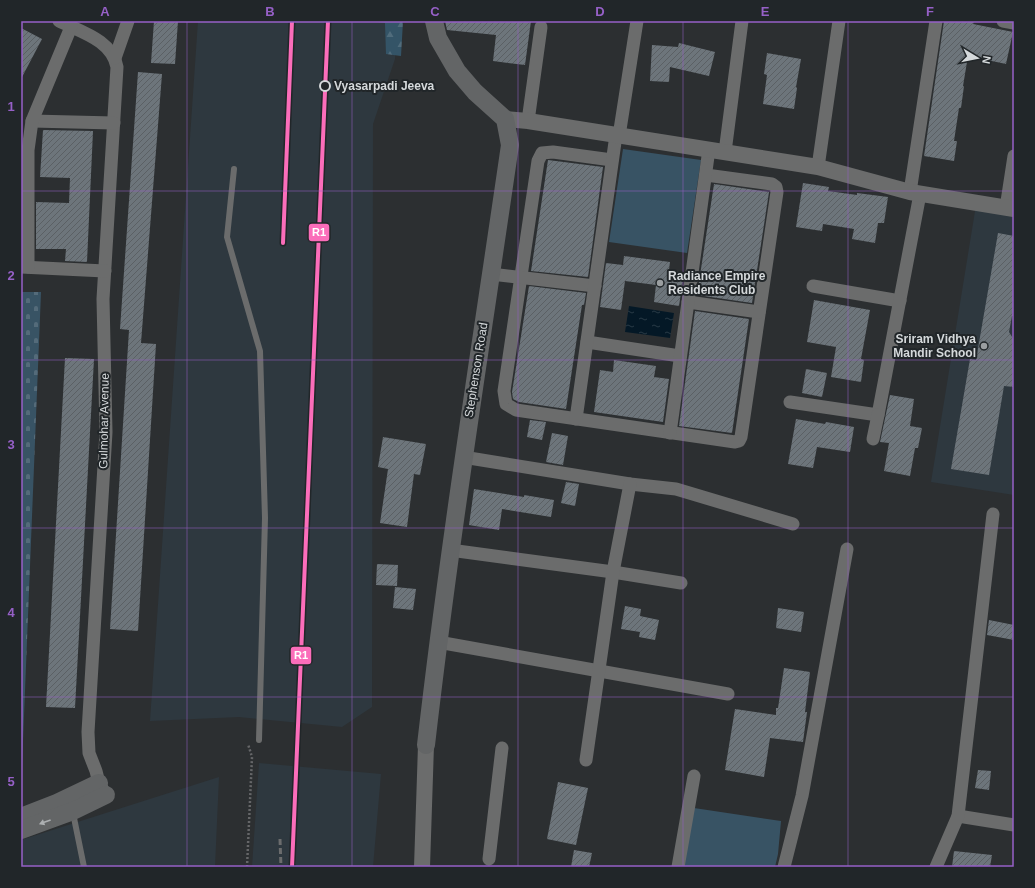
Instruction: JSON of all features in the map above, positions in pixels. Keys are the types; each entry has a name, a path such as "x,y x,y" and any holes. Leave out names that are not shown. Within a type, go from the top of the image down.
{"main road":[{"path":"434,21 438,38 457,71 475,92 505,119"},
{"name":"Stephenson Road","path":"426,744 463,457 510,145 505,119"},
{"path":"21,830 73,812 102,789"},
{"path":"21,817 57,803 102,789"}],"street":[{"path":"115,58 128,21"},
{"path":"576,419 612,160 637,21"},
{"path":"670,433 706,175 717,150 742,21"},
{"path":"818,167 839,21"},
{"path":"873,439 900,300 936,21"},
{"path":"1003,21 1014,23"},
{"path":"105,271 25,267 28,150 32,121 65,24 101,42 115,58"},
{"path":"528,121 541,26"},
{"name":"Gulmohar Avenue","path":"102,789 89,753 88,732 106,432 103,325 117,73 115,58"},
{"path":"505,119 528,121 818,167 915,193 1010,208 1014,156"},
{"path":"32,121 114,123"},
{"path":"612,160 553,152 542,152 538,161 504,392 506,404 516,410 735,442 739,441 741,437 777,192 776,187 772,184 706,175"},
{"path":"491,274 594,286"},
{"path":"813,286 900,300"},
{"path":"688,302 759,312"},
{"path":"587,342 680,356"},
{"path":"790,402 878,415"},
{"path":"463,457 630,484 676,489 793,524"},
{"path":"586,760 614,572 630,484"},
{"path":"936,867 958,816 993,514"},
{"path":"784,867 802,796 847,549"},
{"path":"450,550 614,572 682,583"},
{"path":"438,642 728,694"},
{"path":"422,867 426,744"},
{"path":"489,860 502,748"},
{"path":"678,867 694,776"},
{"path":"958,816 1014,825"}],"lane":[{"path":"234,169 227,237 260,351 265,518 259,740"},
{"path":"73,812 84,867"}],"path":[{"path":"247,742 252,757 247,867"}],"shaded area":[{"path":"198,21 397,21 395,59 373,124 372,707 342,727 239,717 150,721"},
{"name":"Sriram Vidhya Mandir School","path":"976,205 1014,210 1014,495 931,482"},
{"path":"259,763 381,774 373,867 252,867"},
{"path":"219,777 215,867 21,867 21,840"}],"green space":[{"path":"371,21 403,21 401,56 386,54 385,23"},
{"path":"623,149 701,160 687,253 609,242"},
{"path":"21,292 41,292 21,790"},
{"path":"694,808 781,821 778,854 775,867 682,867"}],"water":[{"path":"629,306 674,313 670,338 625,332"}],"building":[{"path":"154,21 178,21 175,64 151,63"},
{"path":"445,21 531,21 525,65 493,61 496,35 447,30"},
{"path":"944,21 974,22 973,24 1013,32 1006,64 968,56 961,108 959,108 954,141 957,141 954,161 924,156"},
{"path":"21,28 42,39 21,79"},
{"path":"679,43 715,52 709,76 670,67 669,82 650,81 652,45 678,47"},
{"path":"767,53 801,59 794,109 763,104 767,75 764,74"},
{"path":"138,72 162,74 141,343 156,344 138,631 110,629 129,330 120,329"},
{"path":"43,130 93,131 87,262 65,261 66,249 36,249 36,202 69,203 70,178 40,177"},
{"path":"548,160 603,167 588,277 531,271"},
{"path":"803,183 829,187 828,191 888,197 884,223 878,223 875,243 852,239 854,229 823,224 822,231 796,227"},
{"path":"714,184 769,192 752,303 697,295"},
{"path":"998,233 1014,236 1014,316 1012,316 1009,332 1014,340 1014,387 1004,386 989,475 951,469 970,359 976,360"},
{"name":"Radiance Empire Residents Club","path":"624,256 670,262 669,270 684,273 679,306 654,302 656,285 625,281 621,310 600,307 606,263 623,265"},
{"path":"529,286 586,293 584,305 582,305 566,409 519,402 513,399 512,392"},
{"path":"814,300 870,310 861,359 864,360 861,382 831,377 836,347 807,342"},
{"path":"695,311 749,319 732,433 679,426"},
{"path":"65,358 94,359 75,708 46,707"},
{"path":"614,360 656,366 654,377 669,379 663,422 594,412 600,370 613,372"},
{"path":"806,369 827,373 822,397 802,393"},
{"path":"890,395 914,399 910,426 922,428 918,448 915,448 910,476 884,471 889,443 880,442"},
{"path":"796,419 854,427 850,452 817,447 813,468 788,464"},
{"path":"530,420 546,422 542,440 527,437"},
{"path":"552,433 568,436 563,465 546,462"},
{"path":"383,437 426,444 420,475 414,474 407,527 380,523 388,469 378,467"},
{"path":"566,482 579,484 575,506 561,503"},
{"path":"474,489 554,500 551,517 502,509 499,530 469,525"},
{"path":"377,564 398,565 397,586 376,585"},
{"path":"395,587 416,589 413,610 393,608"},
{"path":"625,606 641,609 640,616 659,620 655,640 639,637 640,632 621,629"},
{"path":"778,608 804,612 801,632 776,628"},
{"path":"989,620 1014,625 1014,640 987,635"},
{"path":"784,668 810,672 803,742 770,738 764,777 725,770 735,709 776,715"},
{"path":"978,770 991,771 989,790 975,788"},
{"path":"558,782 588,788 576,845 547,839"},
{"path":"574,850 592,853 589,867 571,867"},
{"path":"954,851 992,855 990,867 952,867"}],"railway":[{"path":"280,839 281,867"},
{"path":"293,840 294,867"}],"transit line":[{"name":"R1","path":"283,243 292,21"},
{"name":"R1","path":"292,867 328,21"}],"place":[{"name":"Vyasarpadi Jeeva","path":"325,86"},
{"name":"Radiance Empire Residents Club","path":"660,283"},
{"name":"Sriram Vidhya Mandir School","path":"984,346"}]}
